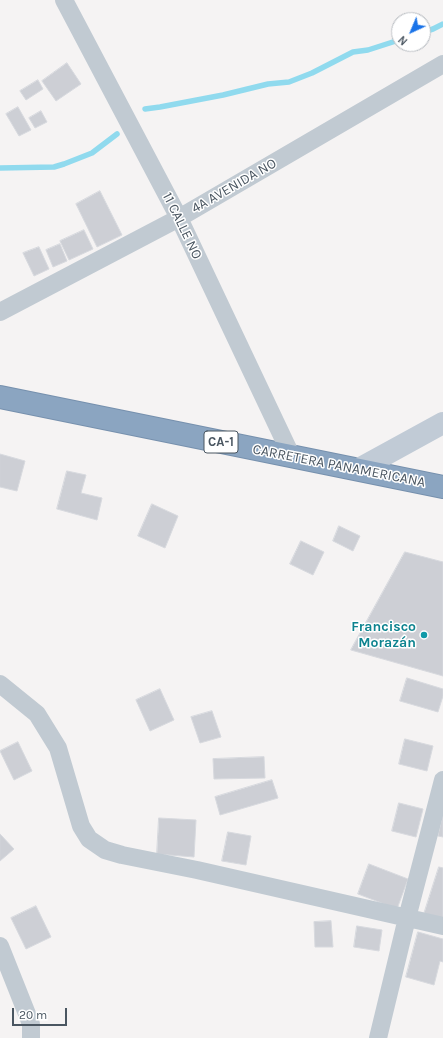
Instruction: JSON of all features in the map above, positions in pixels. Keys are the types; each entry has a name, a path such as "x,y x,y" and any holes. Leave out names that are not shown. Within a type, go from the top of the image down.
{"highway":[{"name":"CARRETERA PANAMERICANA","path":"0,397 443,487"}],"street":[{"name":"11 CALLE NO","path":"64,0 179,218 292,457"},
{"name":"4A AVENIDA NO","path":"0,312 179,218 443,64"},
{"path":"359,469 443,423"},
{"path":"0,684 37,714 58,748 81,826 89,839 105,850 443,926"},
{"path":"378,1038 443,780"},
{"path":"0,946 31,1024 31,1038"}],"building":[{"path":"67,63 81,84 56,101 42,81"},
{"path":"38,80 43,89 26,100 20,91"},
{"path":"18,107 31,130 19,136 6,114"},
{"path":"41,111 47,122 35,128 29,118"},
{"path":"100,191 122,235 97,247 76,204"},
{"path":"84,230 93,249 69,260 60,241"},
{"path":"60,244 67,261 53,267 46,250"},
{"path":"39,247 49,269 34,276 23,253"},
{"path":"0,454 25,461 17,491 0,487"},
{"path":"67,471 86,475 81,493 102,498 97,520 57,509"},
{"path":"152,504 178,516 165,548 138,536"},
{"path":"339,526 360,536 353,551 333,541"},
{"path":"301,541 324,552 313,575 290,564"},
{"path":"405,552 443,562 443,676 351,650"},
{"path":"407,678 443,689 443,696 438,712 400,701"},
{"path":"160,689 174,720 150,731 136,700"},
{"path":"212,711 221,737 200,743 191,717"},
{"path":"405,739 433,746 427,771 399,764"},
{"path":"18,742 32,771 14,780 0,751"},
{"path":"264,757 265,778 214,779 213,759"},
{"path":"272,780 278,798 220,815 215,797"},
{"path":"399,803 423,809 416,837 392,831"},
{"path":"443,814 443,837 438,836"},
{"path":"159,818 196,820 194,857 157,854"},
{"path":"228,832 251,836 246,865 222,861"},
{"path":"0,834 14,849 0,861"},
{"path":"369,864 408,879 397,909 358,894"},
{"path":"439,867 443,868 443,920 424,914"},
{"path":"36,906 51,937 26,949 11,918"},
{"path":"331,921 333,947 315,947 314,922"},
{"path":"357,926 382,930 379,951 354,947"},
{"path":"418,932 443,939 443,962 440,961 434,985 406,977"}],"waterway":[{"path":"431,30 443,24"},
{"path":"145,109 223,95 268,84 289,82 312,73 353,52 368,50 391,43"},
{"path":"0,168 54,167 92,153 117,134"}],"place":[{"name":"Francisco Morazán","path":"424,635"}]}
